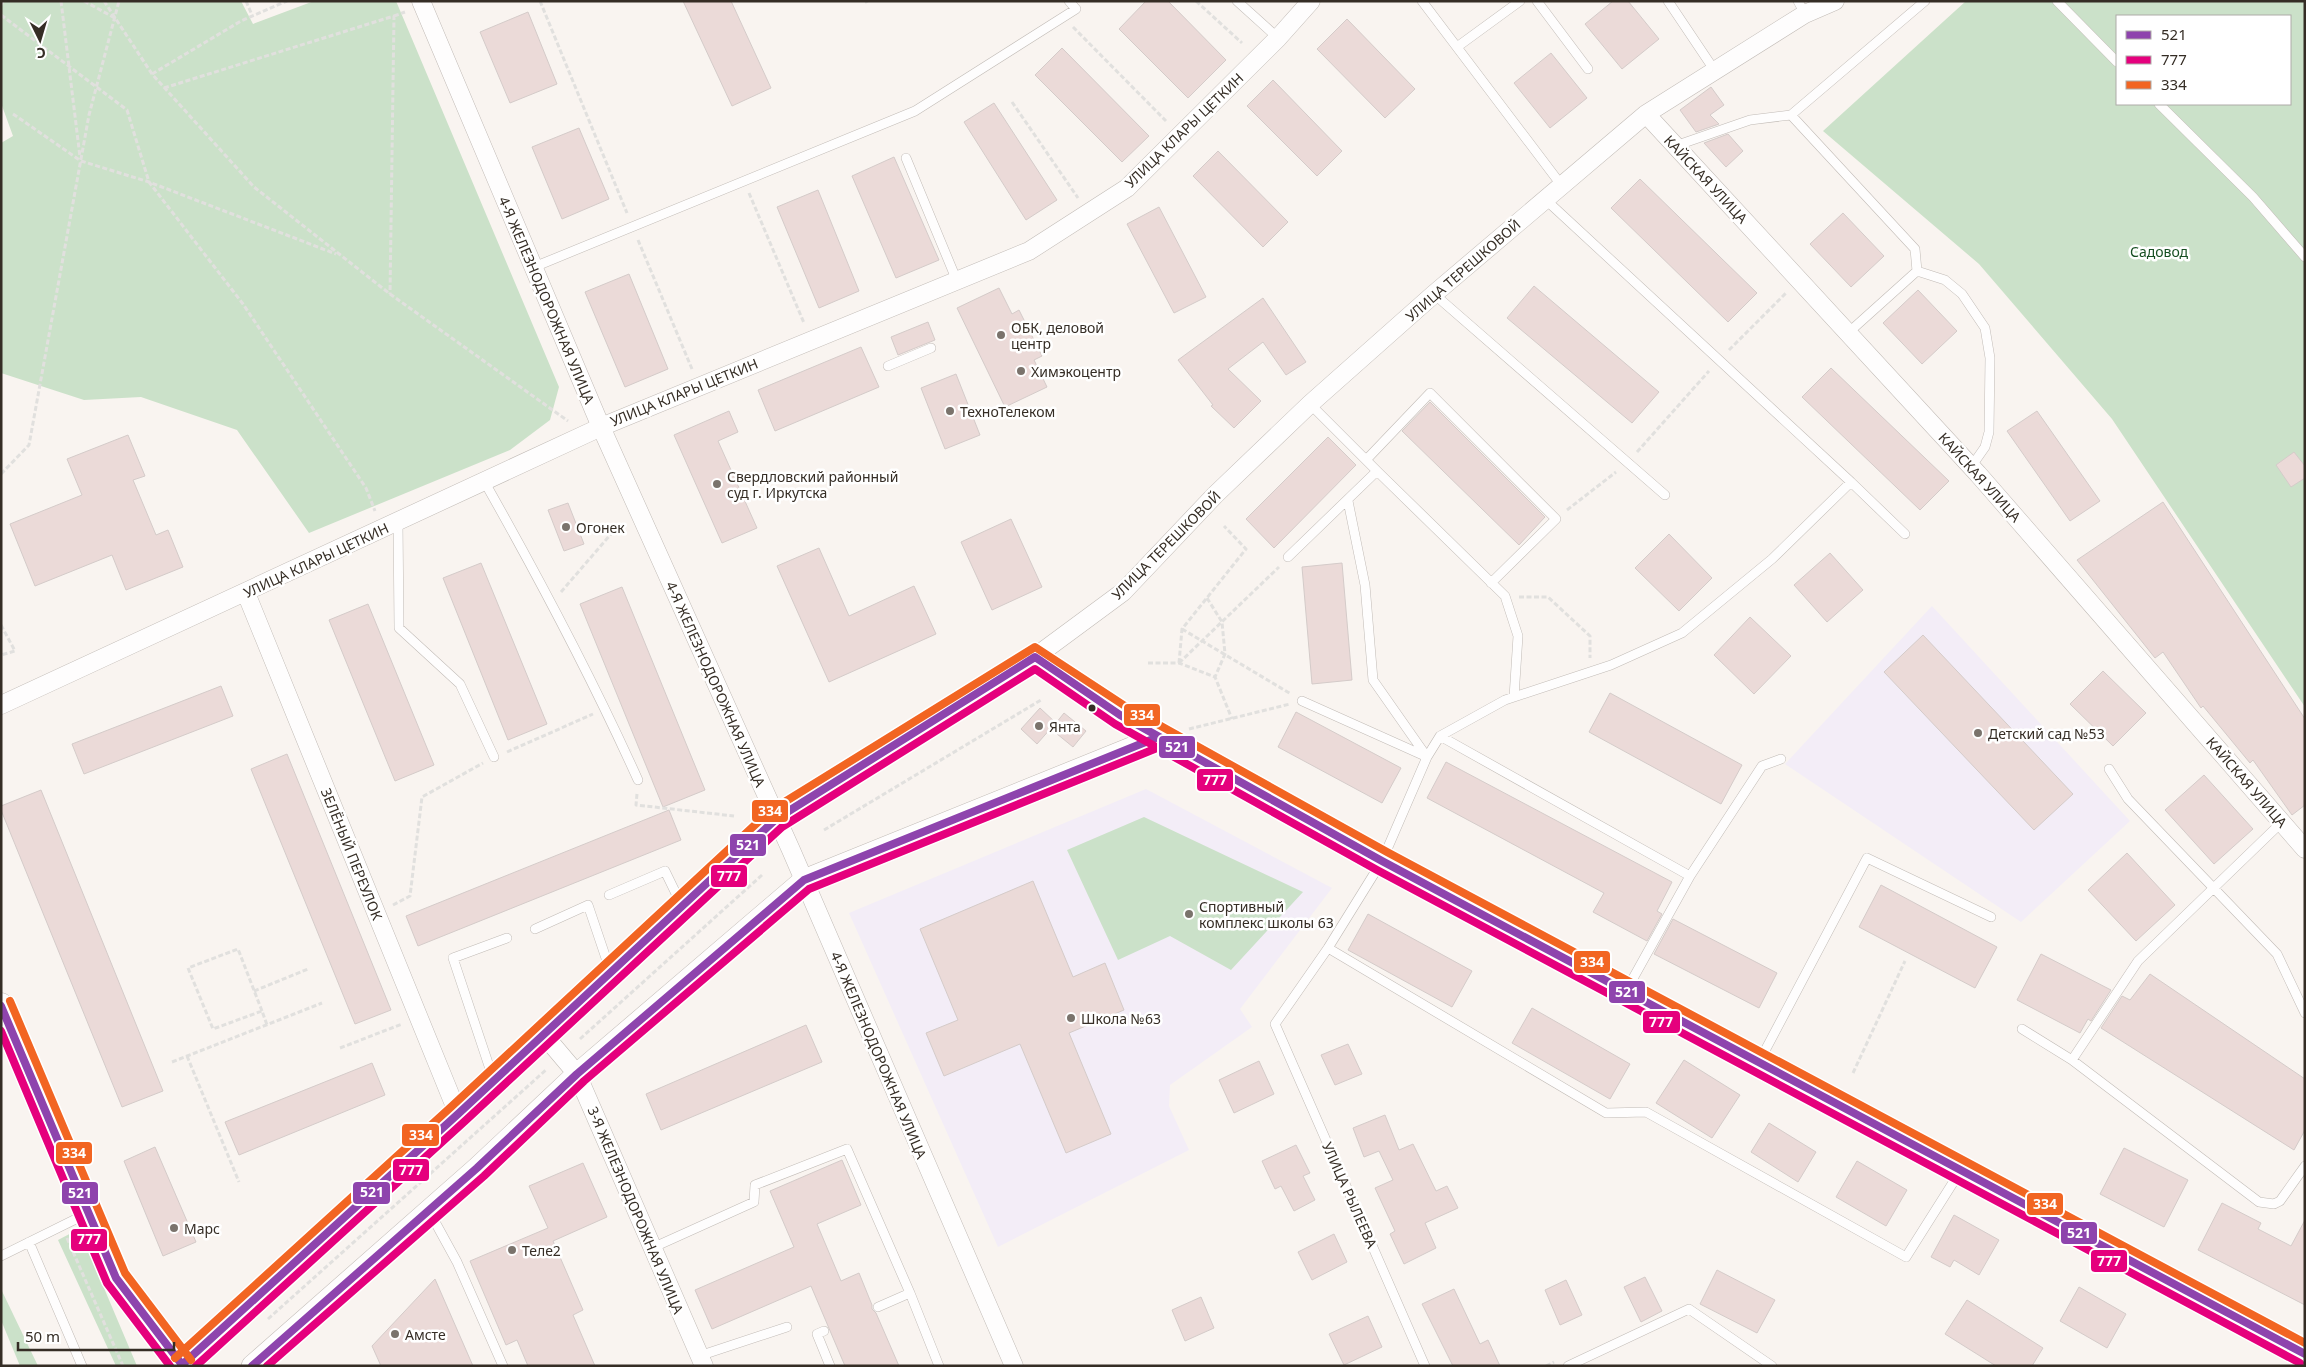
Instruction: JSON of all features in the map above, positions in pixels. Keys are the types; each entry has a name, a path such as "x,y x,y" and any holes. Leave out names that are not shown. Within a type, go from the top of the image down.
{"main road":[{"path":"1,1005 116,1278 183,1365"}],"street":[{"name":"УЛИЦА КЛАРЫ ЦЕТКИН","path":"1,705 246,593 600,427 1029,251 1126,188 1278,38 1311,1"},
{"name":"УЛИЦА ТЕРЕШКОВОЙ","path":"183,1365 544,1035 776,819 1036,657 1123,592 1215,495 1310,404 1434,294 1646,114 1715,71 1802,8 1834,1"},
{"name":"4-Я ЖЕЛЕЗНОДОРОЖНАЯ УЛИЦА","path":"426,3 600,427 804,880 1011,1365"},
{"name":"КАЙСКАЯ УЛИЦА","path":"1646,114 1971,467 2305,848"},
{"name":"ЗЕЛЁНЫЙ ПЕРЕУЛОК","path":"246,593 458,1114"},
{"path":"1036,657 1120,715 1382,861 2305,1354"},
{"path":"252,1366 429,1211 577,1074 804,880 1158,737"},
{"name":"3-Я ЖЕЛЕЗНОДОРОЖНАЯ УЛИЦА","path":"544,1035 577,1074 702,1361"}],"lane":[{"path":"534,267 915,111 1076,9 1069,1"},
{"path":"1237,1 1278,38"},
{"path":"1422,1 1562,186"},
{"path":"1457,48 1520,1"},
{"path":"1537,1 1588,69"},
{"path":"1668,1 1715,71"},
{"path":"1675,146 1750,120 1791,115 1925,1"},
{"path":"2057,1 2116,61"},
{"path":"2160,105 2252,198 2305,257"},
{"path":"1791,115 1915,249 1917,270"},
{"path":"906,158 957,281"},
{"path":"1546,200 1905,534"},
{"path":"1848,333 1917,270"},
{"path":"1917,270 1945,280 1962,294 1985,328 1990,358 1989,432 1985,447 1971,467"},
{"path":"1434,294 1665,495"},
{"path":"888,366 932,348"},
{"path":"1366,460 1430,393 1556,518 1491,583"},
{"path":"1310,404 1505,596 1518,636 1514,697"},
{"path":"1288,557 1377,471"},
{"path":"484,481 551,604 638,780"},
{"path":"1851,482 1772,559 1682,633 1611,665 1514,697 1440,736 1427,757 1382,861 1328,948 1606,1113 1646,1112 1906,1257 1961,1170"},
{"path":"1348,501 1365,585 1374,680 1427,757"},
{"path":"390,525 399,628 460,684 494,757"},
{"path":"1302,701 1427,757"},
{"path":"1440,736 1690,876"},
{"path":"1626,991 1690,876 1762,766 1781,759"},
{"path":"2109,769 2128,799 2277,954 2305,1013"},
{"path":"2072,1060 2138,961 2282,822"},
{"path":"1759,1063 1867,858 1991,917"},
{"path":"609,895 665,871 683,906"},
{"path":"535,929 588,905 611,973"},
{"path":"494,1081 453,958 507,938"},
{"name":"УЛИЦА РЫЛЕЕВА","path":"1328,948 1275,1024 1425,1366"},
{"path":"2022,1030 2072,1060 2258,1202 2274,1204 2280,1201 2305,1166"},
{"path":"652,1248 754,1202 755,1185 847,1149 910,1293 939,1366"},
{"path":"429,1211 458,1262 503,1366"},
{"path":"1,1256 88,1213"},
{"path":"29,1242 82,1366"},
{"path":"878,1307 910,1293"},
{"path":"1568,1366 1689,1309 1772,1366"},
{"path":"702,1361 787,1327"},
{"path":"824,1331 816,1334 830,1366"}],"path":[{"path":"1,5 3,1"},
{"path":"61,1 81,161"},
{"path":"84,1 115,19"},
{"path":"104,1 152,74 254,187 390,294 568,421"},
{"path":"1,474 29,446 81,161 119,1"},
{"path":"246,1 252,15"},
{"path":"152,74 252,15 287,1"},
{"path":"540,1 692,369"},
{"path":"1196,1 1242,43"},
{"path":"1,16 127,110 149,182 244,304 390,525"},
{"path":"164,88 394,16 390,294"},
{"path":"1063,17 1166,120"},
{"path":"1012,102 1088,213"},
{"path":"13,114 81,161 149,182 341,256"},
{"path":"744,181 804,323"},
{"path":"1556,518 1627,462 1719,360 1799,280"},
{"path":"1179,663 1182,629 1246,549 1224,526"},
{"path":"551,604 611,534"},
{"path":"1179,663 1288,557"},
{"path":"1505,596 1548,597 1590,636 1590,672"},
{"path":"1207,598 1222,622 1225,654 1215,677 1232,718"},
{"path":"1,624 14,651 1,656"},
{"path":"1182,629 1302,701"},
{"path":"1148,663 1179,663 1215,677"},
{"path":"824,830 1041,700"},
{"path":"1158,737 1302,701"},
{"path":"376,913 410,896 422,797 494,757 604,709"},
{"path":"636,805 734,816"},
{"path":"580,1039 762,875"},
{"path":"262,1011 213,1029 188,968 238,949 254,992 262,1011 267,1025"},
{"path":"1853,1073 1905,961"},
{"path":"254,992 308,969"},
{"path":"172,1062 322,1003"},
{"path":"340,1048 419,1017"},
{"path":"188,1056 239,1182"},
{"path":"268,1318 553,1063"},
{"path":"62,1226 123,1366"}],"shaded area":[{"path":"1932,606 2130,821 2021,922 1785,764"},
{"name":"Школа №63","path":"1146,789 1332,888 1240,1009 1252,1027 1170,1085 1169,1106 1189,1150 998,1247 849,913"}],"green space":[{"path":"1,1 241,1 253,24 314,1 396,1 559,387 550,420 510,450 309,533 237,430 141,397 84,400 1,373 1,143 13,136 1,103"},
{"name":"Садовод","path":"1966,1 2305,1 2305,707 2112,419 1979,264 1823,131"},
{"name":"Спортивный комплекс школы 63","path":"1144,817 1303,892 1231,970 1170,936 1118,960 1067,850"},
{"path":"79,1229 137,1366 116,1366 58,1240"},
{"path":"1,1289 38,1366 20,1366 1,1320"}],"building":[{"path":"683,1 731,1 771,88 732,106"},
{"path":"1146,1 1168,1 1226,60 1188,98 1119,29"},
{"path":"1613,1 1628,1 1659,39 1622,69 1585,24"},
{"path":"528,12 557,84 510,103 480,32"},
{"path":"1347,19 1415,89 1385,118 1317,49"},
{"path":"1062,48 1149,136 1122,162 1035,75"},
{"path":"1551,53 1587,98 1550,128 1514,83"},
{"path":"1273,80 1342,151 1317,176 1247,106"},
{"path":"1711,87 1724,105 1710,115 1719,124 1696,132 1680,110"},
{"path":"994,103 1057,200 1026,220 964,122"},
{"path":"579,128 609,199 562,219 532,147"},
{"path":"1728,134 1743,151 1726,167 1704,143"},
{"path":"1218,151 1288,222 1263,247 1193,176"},
{"path":"894,157 939,260 896,278 852,176"},
{"path":"1640,179 1757,293 1728,322 1611,208"},
{"path":"818,190 859,291 819,308 777,207"},
{"path":"1159,207 1206,297 1174,313 1127,224"},
{"path":"1843,213 1884,256 1851,287 1810,244"},
{"path":"629,274 668,369 625,387 585,292"},
{"path":"1534,286 1659,392 1632,423 1507,318"},
{"name":"ОБК, деловой центр","path":"999,288 1012,314 1019,310 1042,356 1034,360 1047,387 1005,407 957,308"},
{"path":"1918,290 1957,331 1922,364 1883,323"},
{"path":"1263,298 1306,362 1286,375 1263,342 1228,369 1261,401 1234,428 1211,406 1213,405 1178,360"},
{"path":"928,322 935,340 898,355 891,337"},
{"path":"861,347 879,387 775,431 758,390"},
{"path":"1831,368 1949,481 1920,510 1802,397"},
{"name":"ТехноТелеком","path":"956,374 980,435 945,449 921,388"},
{"path":"1430,402 1545,517 1519,545 1402,431"},
{"name":"Свердловский районный суд г. Иркутска","path":"729,411 738,432 718,441 757,528 722,543 674,435"},
{"path":"2037,411 2100,501 2070,521 2007,431"},
{"path":"128,435 145,476 133,480 156,535 168,530 183,567 126,590 112,555 35,586 10,524 82,495 67,459"},
{"path":"1328,437 1356,465 1274,548 1246,519"},
{"path":"2294,452 2305,466 2305,478 2291,487 2276,465"},
{"path":"2163,502 2305,719 2305,805 2292,815 2253,760 2250,763 2203,706 2201,708 2163,652 2155,658 2077,560"},
{"name":"Огонек","path":"568,503 584,544 564,551 548,510"},
{"path":"1011,519 1042,587 992,610 961,542"},
{"path":"1669,534 1712,578 1679,611 1635,568"},
{"path":"819,548 849,616 914,586 936,634 829,682 777,566"},
{"path":"1830,553 1863,590 1827,622 1794,585"},
{"path":"481,563 547,724 508,740 443,578"},
{"path":"1342,563 1352,680 1312,684 1302,567"},
{"path":"622,587 705,790 663,807 580,604"},
{"path":"368,604 434,765 395,781 329,620"},
{"path":"1750,617 1791,656 1754,694 1714,655"},
{"name":"Детский сад №53","path":"1923,635 2073,794 2034,830 1884,672"},
{"path":"2103,671 2146,713 2113,746 2070,704"},
{"path":"221,686 233,716 84,774 72,744"},
{"path":"1610,693 1742,765 1721,804 1589,732"},
{"path":"1040,708 1056,723 1064,713 1086,731 1073,747 1051,729 1052,727 1037,744 1021,729"},
{"path":"1296,712 1401,768 1382,803 1278,747"},
{"path":"287,754 391,1010 355,1024 251,769"},
{"path":"1446,762 1672,882 1657,911 1662,914 1647,941 1593,912 1604,893 1427,798"},
{"path":"2204,775 2253,829 2214,864 2165,810"},
{"path":"41,790 163,1091 122,1107 1,810 1,806"},
{"path":"669,810 681,840 418,946 406,916"},
{"path":"2127,853 2175,905 2136,941 2088,890"},
{"name":"Школа №63","path":"1033,881 1073,977 1105,963 1124,1010 1069,1033 1111,1134 1066,1153 1020,1044 944,1076 926,1033 958,1020 920,929"},
{"path":"1881,885 1997,947 1975,988 1859,927"},
{"path":"1368,914 1472,971 1452,1007 1348,950"},
{"path":"1673,919 1777,973 1759,1008 1654,954"},
{"path":"2041,954 2111,990 2091,1021 2088,1019 2080,1033 2017,1000"},
{"path":"2150,974 2305,1079 2305,1130 2294,1150 2101,1028 2122,996 2130,1000"},
{"path":"1532,1008 1630,1064 1610,1099 1512,1043"},
{"path":"806,1025 822,1062 661,1130 646,1094"},
{"path":"1348,1044 1362,1074 1335,1085 1321,1055"},
{"path":"1684,1060 1740,1095 1712,1138 1656,1103"},
{"path":"1259,1061 1274,1094 1234,1113 1219,1080"},
{"path":"372,1063 385,1095 239,1155 225,1122"},
{"path":"1385,1115 1399,1150 1413,1144 1436,1191 1447,1186 1458,1208 1425,1223 1436,1248 1404,1264 1390,1234 1395,1231 1375,1188 1393,1180 1379,1151 1364,1157 1353,1128"},
{"path":"1769,1123 1816,1152 1798,1182 1751,1152"},
{"path":"1296,1145 1310,1173 1303,1176 1315,1200 1294,1211 1281,1186 1275,1189 1262,1161"},
{"path":"155,1147 196,1242 163,1256 124,1161"},
{"path":"2124,1148 2188,1180 2164,1227 2100,1194"},
{"path":"842,1160 861,1205 817,1224 841,1281 859,1273 872,1309 876,1313 899,1366 845,1366 811,1286 712,1329 695,1290 794,1247 770,1191"},
{"path":"1857,1161 1907,1190 1886,1226 1836,1197"},
{"path":"583,1163 607,1217 553,1241 583,1310 573,1315 595,1366 528,1366 517,1340 506,1345 470,1261 548,1228 529,1186"},
{"path":"2222,1203 2261,1223 2258,1229 2291,1246 2305,1220 2305,1305 2198,1250"},
{"path":"1954,1215 1999,1240 1979,1275 1954,1260 1950,1267 1931,1257"},
{"path":"1334,1234 1347,1262 1312,1280 1298,1252"},
{"path":"1717,1270 1775,1300 1757,1333 1700,1304"},
{"path":"1645,1277 1662,1311 1641,1322 1624,1287"},
{"path":"435,1279 473,1366 381,1366 372,1346"},
{"path":"1566,1280 1582,1315 1560,1325 1545,1290"},
{"path":"2079,1287 2126,1314 2107,1348 2060,1321"},
{"path":"1454,1289 1480,1344 1488,1340 1500,1366 1453,1366 1422,1304"},
{"path":"1201,1297 1214,1328 1185,1341 1172,1310"},
{"path":"1967,1300 2043,1348 2032,1366 1996,1366 1945,1334"},
{"path":"1368,1316 1382,1347 1344,1365 1329,1334"}],"transit line":[{"name":"334","path":"175,1358 451,1107 770,811 1035,647 1125,706 1387,852 2305,1343"},
{"name":"521","path":"182,1365 458,1114 776,819 1035,657 1120,715 1382,861 2305,1354"},
{"name":"777","path":"196,1366 465,1121 782,827 1035,669 1115,724 1377,870 2300,1363"},
{"name":"521","path":"252,1366 477,1168 577,1074 804,880 1158,737"},
{"name":"777","path":"267,1366 484,1176 584,1081 809,889 1162,746"},
{"name":"334","path":"10,1001 125,1273 191,1360"},
{"name":"521","path":"1,1006 116,1278 183,1366"},
{"name":"777","path":"1,1031 107,1283 170,1366"}],"place":[{"name":"ОБК, деловой центр","path":"1001,335"},
{"name":"Химэкоцентр","path":"1021,371"},
{"name":"ТехноТелеком","path":"950,411"},
{"name":"Свердловский районный суд г. Иркутска","path":"717,484"},
{"name":"Огонек","path":"566,527"},
{"name":"Янта","path":"1039,726"},
{"name":"Детский сад №53","path":"1978,733"},
{"name":"Спортивный комплекс школы 63","path":"1189,914"},
{"name":"Школа №63","path":"1071,1018"},
{"name":"Марс","path":"174,1228"},
{"name":"Теле2","path":"512,1250"},
{"name":"Амсте","path":"395,1334"}]}
